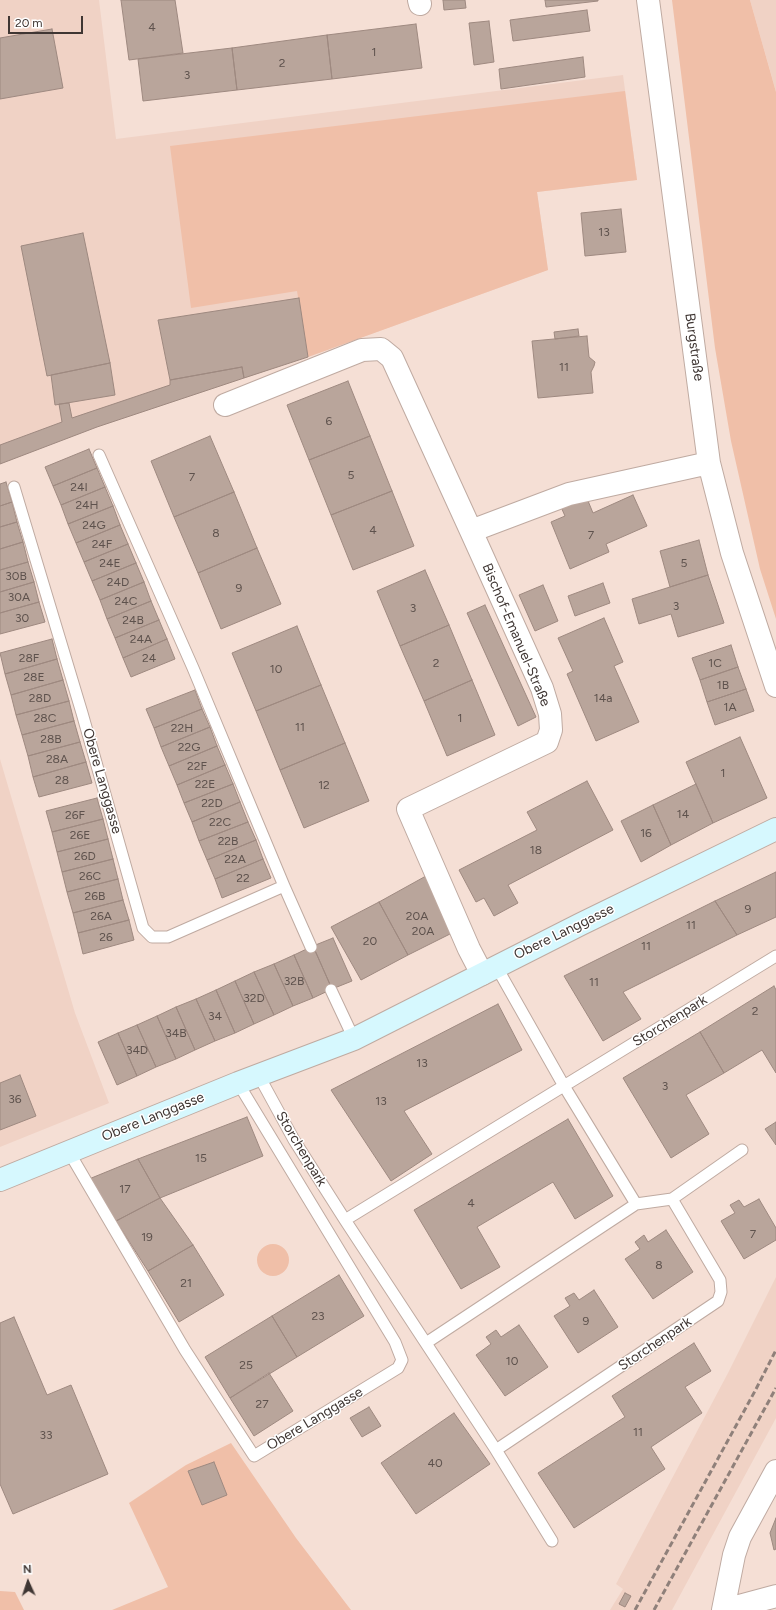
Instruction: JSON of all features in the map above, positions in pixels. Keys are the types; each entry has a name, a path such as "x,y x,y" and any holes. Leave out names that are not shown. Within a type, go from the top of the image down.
{"main road":[{"name":"Obere Langgasse","path":"0,1180 238,1083 354,1039 489,970 776,829"}],"street":[{"name":"Burgstraße","path":"648,0 709,463 732,553 776,686"},
{"name":"Bischof-Emanuel-Straße","path":"225,405 362,350 381,349 392,358 542,688 550,714 551,730 547,742 408,810 466,942 489,970"},
{"path":"471,531 569,494 709,463"},
{"path":"776,1470 740,1537 734,1555 724,1610 776,1596"}],"lane":[{"path":"99,455 193,668 311,947"},
{"name":"Obere Langgasse","path":"14,487 82,713 143,928 152,937 168,937 284,886"},
{"name":"Storchenpark","path":"345,1220 776,956"},
{"path":"489,970 564,1086 636,1204"},
{"path":"331,990 354,1039"},
{"name":"Storchenpark","path":"259,1076 294,1140 496,1450 552,1541"},
{"name":"Obere Langgasse","path":"68,1152 185,1350 254,1456 398,1368 402,1360 395,1342 288,1168 238,1083"},
{"path":"426,1343 636,1204 672,1199 742,1150"},
{"name":"Storchenpark","path":"496,1450 718,1301 721,1292 720,1280 672,1199"}],"shaded area":[{"path":"0,0 99,0 116,139 623,75 637,180 537,192 548,270 308,357 97,427 0,464"},
{"path":"672,0 750,0 776,92 776,619 760,569 731,441 715,348"},
{"path":"750,0 776,0 776,92 775,88"},
{"path":"625,91 637,180 537,192 548,270 308,357 297,291 191,308 170,146"},
{"path":"0,759 75,1013 109,1103 0,1147"},
{"path":"270,1244 276,1244 285,1248 289,1260 285,1272 276,1276 270,1276 261,1272 257,1263 257,1257 261,1248"},
{"path":"776,1277 776,1418 672,1610 610,1610 623,1589 616,1584 728,1373"},
{"path":"231,1443 296,1538 351,1610 112,1610 168,1587 129,1503 186,1465"},
{"path":"0,1591 15,1592 24,1610 0,1610"}],"building":[{"path":"121,0 175,0 183,53 129,60"},
{"path":"443,0 465,0 466,8 444,10"},
{"path":"545,0 598,0 598,1 546,7"},
{"path":"587,10 590,31 513,41 510,20"},
{"path":"489,21 494,62 474,65 469,23"},
{"path":"416,24 422,68 332,79 327,35"},
{"path":"52,29 63,88 0,99 0,38"},
{"path":"327,35 332,79 237,90 232,48"},
{"path":"232,48 237,90 143,101 138,59"},
{"path":"583,57 585,77 501,89 499,69"},
{"path":"621,209 626,252 585,256 581,213"},
{"path":"83,233 110,363 47,376 21,246"},
{"path":"299,298 308,357 244,378 242,367 170,380 158,320"},
{"path":"578,329 579,336 555,339 554,332"},
{"path":"587,336 589,357 595,362 591,372 593,393 538,398 532,341"},
{"path":"110,363 115,395 55,405 51,375"},
{"path":"242,367 244,378 97,427 0,464 0,445 62,422 59,404 69,403 72,418 170,385 170,380"},
{"path":"348,381 370,436 309,460 287,405"},
{"path":"210,436 234,492 174,517 151,461"},
{"path":"370,436 392,491 331,515 309,460"},
{"path":"89,449 97,468 53,486 45,467"},
{"path":"97,468 105,487 61,505 53,486"},
{"path":"6,482 12,502 0,506 0,484"},
{"path":"105,487 113,506 68,524 61,505"},
{"path":"392,491 414,546 353,570 331,515"},
{"path":"234,492 257,548 198,573 174,517"},
{"path":"633,495 647,526 606,544 609,552 570,569 551,522 565,516 561,507 586,496 593,513"},
{"path":"12,502 17,522 0,527 0,506"},
{"path":"113,506 120,525 76,543 68,524"},
{"path":"17,522 23,542 0,549 0,527"},
{"path":"120,525 128,544 84,562 76,543"},
{"path":"699,540 708,575 670,587 660,551"},
{"path":"23,542 28,562 0,570 0,549"},
{"path":"128,544 136,563 92,581 84,562"},
{"path":"257,548 281,604 221,629 198,573"},
{"path":"28,562 34,582 0,592 0,570"},
{"path":"136,563 144,582 100,600 92,581"},
{"path":"425,570 449,625 400,646 377,591"},
{"path":"708,575 724,623 678,637 671,614 639,624 632,599"},
{"path":"34,582 39,602 0,613 0,592"},
{"path":"144,582 151,601 107,619 100,600"},
{"path":"603,583 610,603 575,616 568,596"},
{"path":"543,585 558,621 535,631 519,595"},
{"path":"151,601 159,620 115,638 107,619"},
{"path":"39,602 45,622 0,634 0,613"},
{"path":"485,605 536,717 518,726 467,613"},
{"path":"604,618 623,662 614,666 639,722 596,741 567,674 573,671 558,638"},
{"path":"159,620 167,639 123,658 115,638"},
{"path":"449,625 472,680 424,701 400,646"},
{"path":"297,626 321,685 256,711 232,653"},
{"path":"52,639 57,659 5,674 0,653"},
{"path":"167,639 175,659 131,677 123,658"},
{"path":"731,645 738,667 700,680 692,658"},
{"path":"57,659 63,680 11,695 5,674"},
{"path":"738,667 746,689 707,702 700,680"},
{"path":"63,680 69,701 16,715 11,695"},
{"path":"472,680 495,735 447,756 424,701"},
{"path":"321,685 345,743 280,770 256,711"},
{"path":"746,689 754,711 715,725 707,702"},
{"path":"195,690 202,709 154,728 146,709"},
{"path":"69,701 74,721 22,735 16,715"},
{"path":"202,709 210,727 161,747 154,728"},
{"path":"74,721 80,742 28,756 22,735"},
{"path":"210,727 217,746 169,766 161,747"},
{"path":"740,737 767,798 713,823 686,762"},
{"path":"80,742 86,762 33,777 28,756"},
{"path":"345,743 369,801 304,828 280,770"},
{"path":"217,746 225,765 177,785 169,766"},
{"path":"86,762 92,783 39,797 33,777"},
{"path":"225,765 233,784 184,803 177,785"},
{"path":"587,781 613,830 508,885 518,903 494,916 484,898 476,902 459,870 537,830 527,812"},
{"path":"233,784 240,802 192,822 184,803"},
{"path":"696,784 713,823 671,845 653,805"},
{"path":"97,798 103,819 52,832 46,811"},
{"path":"240,802 248,822 199,841 192,822"},
{"path":"653,805 671,845 641,862 621,821"},
{"path":"103,819 108,839 57,852 52,832"},
{"path":"248,822 256,840 207,860 199,841"},
{"path":"108,839 113,859 62,872 57,852"},
{"path":"256,840 263,859 215,879 207,860"},
{"path":"113,859 118,879 67,892 62,872"},
{"path":"263,859 271,878 222,898 215,879"},
{"path":"776,872 776,917 737,935 715,901"},
{"path":"426,876 456,931 408,955 379,902"},
{"path":"118,879 123,900 73,913 67,892"},
{"path":"123,900 129,920 78,933 73,913"},
{"path":"715,901 737,935 623,992 641,1019 603,1041 564,976"},
{"path":"379,902 408,955 361,980 331,927"},
{"path":"129,920 134,940 83,954 78,933"},
{"path":"333,938 352,981 332,989 313,946"},
{"path":"313,946 332,989 313,998 294,955"},
{"path":"294,955 313,998 293,1006 274,964"},
{"path":"274,964 293,1006 274,1015 254,972"},
{"path":"254,972 274,1015 254,1024 235,981"},
{"path":"235,981 254,1024 235,1033 216,990"},
{"path":"774,986 776,990 776,1073 762,1050 724,1073 700,1032"},
{"path":"216,990 235,1033 215,1041 196,999"},
{"path":"196,999 215,1041 195,1050 176,1007"},
{"path":"498,1004 522,1050 404,1111 432,1154 391,1181 331,1090"},
{"path":"176,1007 195,1050 176,1059 157,1016"},
{"path":"157,1016 176,1059 156,1067 137,1025"},
{"path":"137,1025 156,1067 137,1076 118,1033"},
{"path":"700,1032 724,1073 686,1095 709,1134 671,1158 623,1078"},
{"path":"118,1033 137,1076 117,1085 98,1042"},
{"path":"20,1075 36,1116 0,1130 0,1083"},
{"path":"247,1117 263,1156 160,1198 138,1159"},
{"path":"568,1119 613,1196 575,1219 553,1182 477,1227 500,1267 461,1289 414,1210"},
{"path":"776,1122 776,1145 765,1129"},
{"path":"138,1159 160,1198 116,1221 89,1179"},
{"path":"160,1198 193,1245 148,1271 116,1221"},
{"path":"759,1199 776,1228 776,1240 744,1259 721,1221 735,1213 730,1205 739,1200 744,1207"},
{"path":"666,1230 693,1272 653,1299 625,1259 640,1249 635,1242 644,1235 648,1242"},
{"path":"193,1245 224,1295 179,1322 148,1271"},
{"path":"339,1275 364,1316 297,1357 272,1316"},
{"path":"594,1290 618,1327 578,1353 554,1316 570,1306 565,1298 574,1293 579,1300"},
{"path":"272,1316 297,1357 230,1398 205,1357"},
{"path":"14,1317 47,1395 71,1385 108,1474 13,1514 0,1484 0,1323"},
{"path":"519,1325 548,1367 505,1396 476,1355 491,1344 486,1337 496,1330 501,1337"},
{"path":"694,1343 711,1371 685,1387 702,1413 651,1447 665,1469 574,1528 538,1473 625,1417 612,1396"},
{"path":"269,1373 293,1411 254,1436 230,1398"},
{"path":"369,1407 381,1426 362,1437 350,1418"},
{"path":"454,1413 490,1464 416,1514 381,1463"},
{"path":"214,1462 227,1495 202,1505 188,1471"},
{"path":"776,1518 776,1549 774,1550 770,1533"},
{"path":"625,1593 631,1596 625,1607 619,1604"}],"railway":[{"path":"635,1610 776,1350"},
{"path":"654,1610 776,1388"}]}
